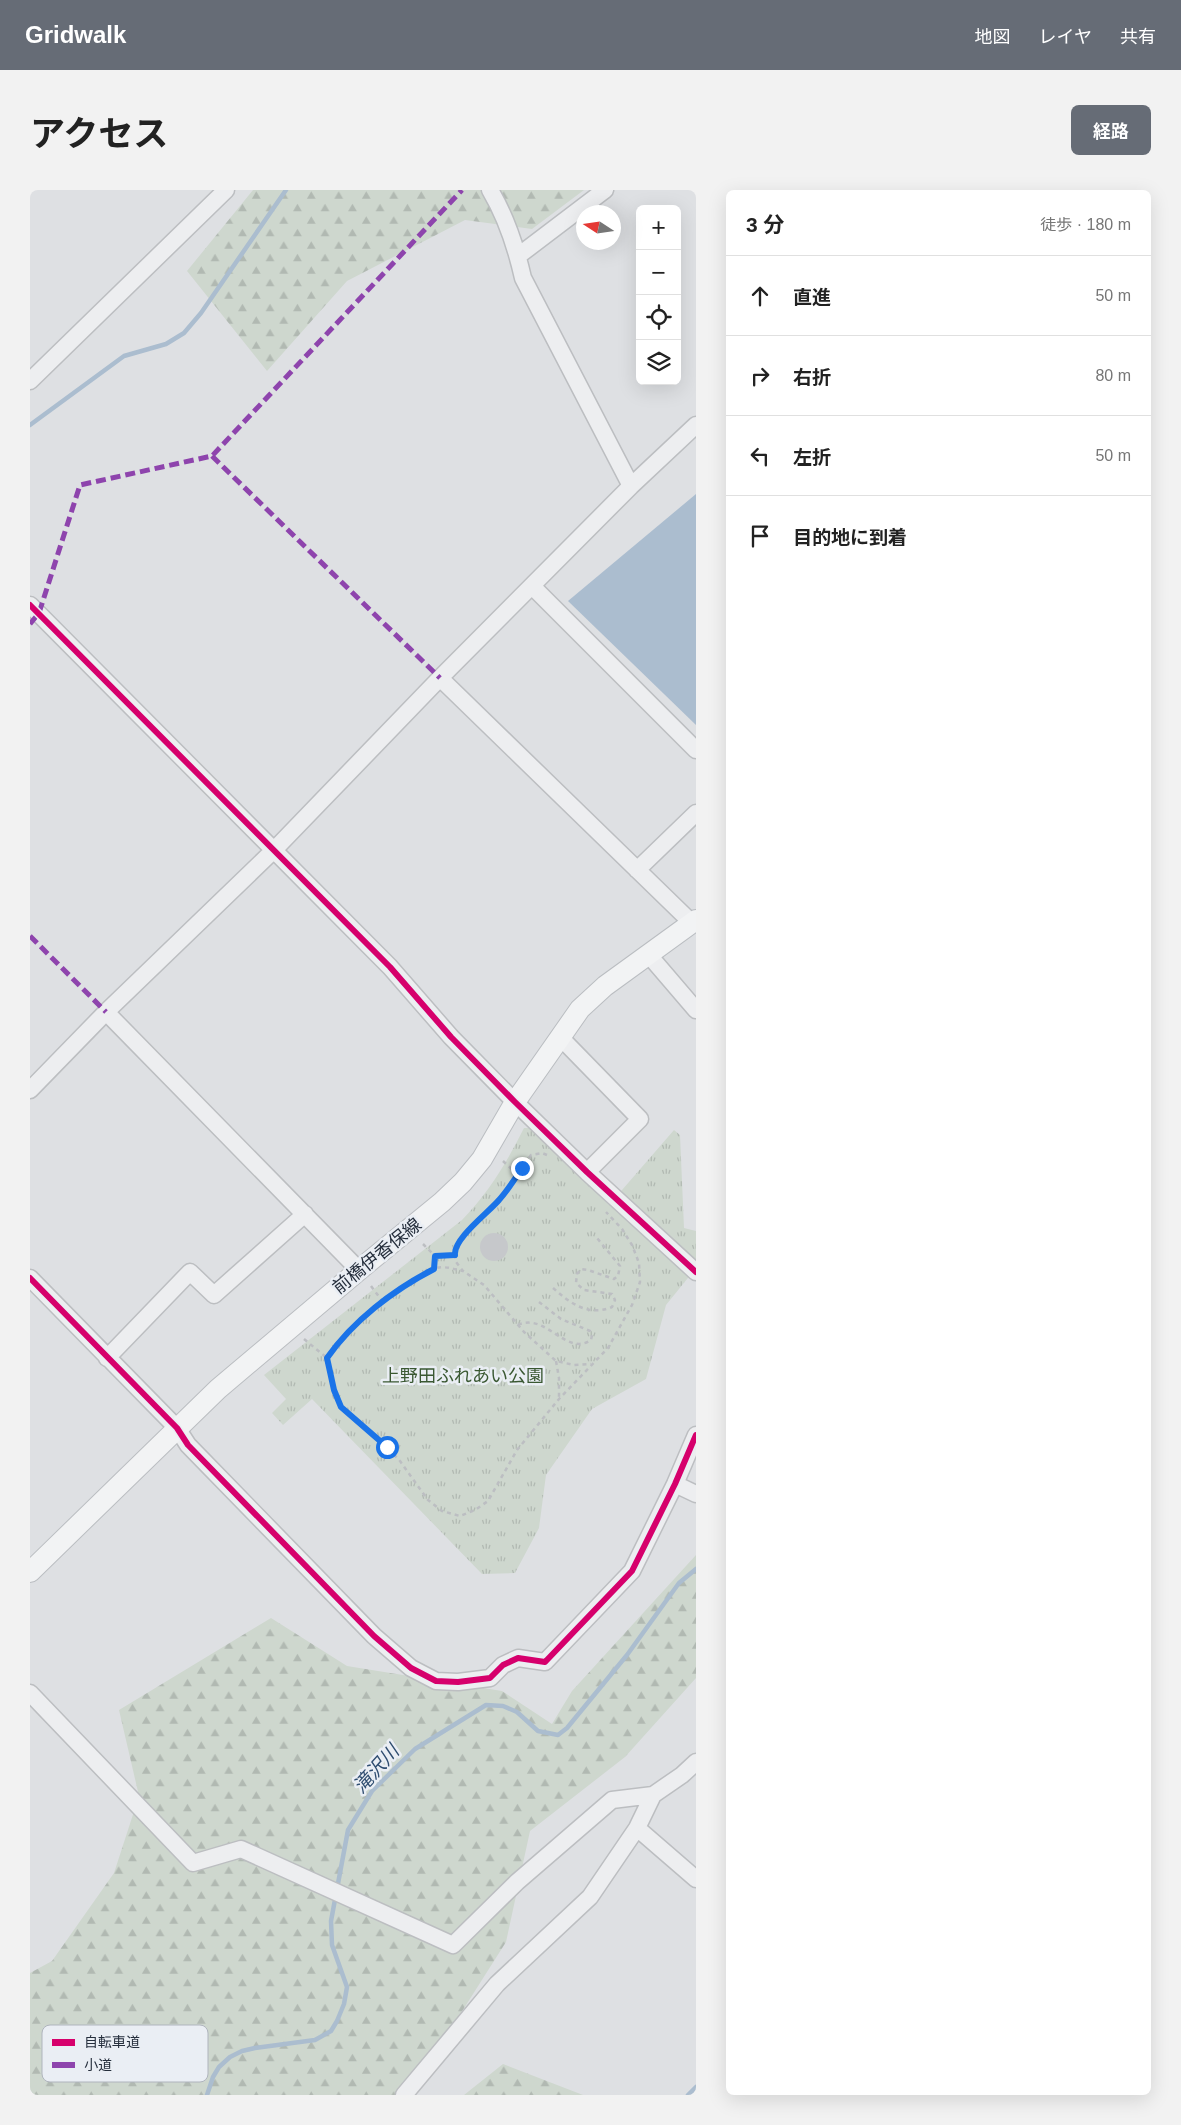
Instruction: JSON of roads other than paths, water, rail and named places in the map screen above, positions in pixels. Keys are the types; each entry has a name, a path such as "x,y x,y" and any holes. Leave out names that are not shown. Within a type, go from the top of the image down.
{"main road":[{"name":"前橋伊香保線","path":"30,1572 218,1389 442,1202 463,1182 482,1159 515,1102 580,1009 605,986 694,922"}],"street":[{"path":"30,381 226,190"},
{"path":"490,190 501,209 518,256 523,278 631,486"},
{"path":"518,256 604,190"},
{"path":"30,1090 106,1012 275,849 440,678 631,486 696,425"},
{"path":"532,586 696,750"},
{"path":"30,605 275,849 390,967 451,1037 515,1102 587,1172 696,1272"},
{"path":"440,678 637,870 694,922"},
{"path":"637,870 696,813"},
{"path":"648,954 696,1010"},
{"path":"106,1012 359,1270"},
{"path":"560,1037 640,1119 587,1172"},
{"path":"107,1358 190,1272 214,1295 305,1214"},
{"path":"30,1278 177,1428 188,1445 374,1636 411,1668 436,1680 458,1682 490,1678 503,1665 518,1658 545,1662 632,1571 675,1484 696,1435"},
{"path":"675,1484 696,1494"},
{"path":"30,1693 193,1863 241,1848 301,1877 454,1945 517,1882 612,1800 653,1795 682,1775 696,1762"},
{"path":"404,2095 497,1984 590,1897 637,1828 653,1795"},
{"path":"637,1828 696,1879"}],"water":[{"path":"696,494 696,725 568,601"}],"waterway":[{"path":"30,425 124,356 166,344 184,333 201,313 286,190"},
{"name":"滝沢川","path":"207,2095 213,2077 219,2067 230,2057 242,2051 255,2048 315,2040 331,2031 337,2021 344,2004 347,1987 332,1945 331,1921 348,1830 372,1791 415,1749 486,1705 503,1706 517,1712 538,1731 558,1735 567,1728 627,1655 679,1583 696,1569"},
{"path":"688,2095 696,2087"}],"park label":[{"name":"上野田ふれあい公園","path":"463,1376"}]}
